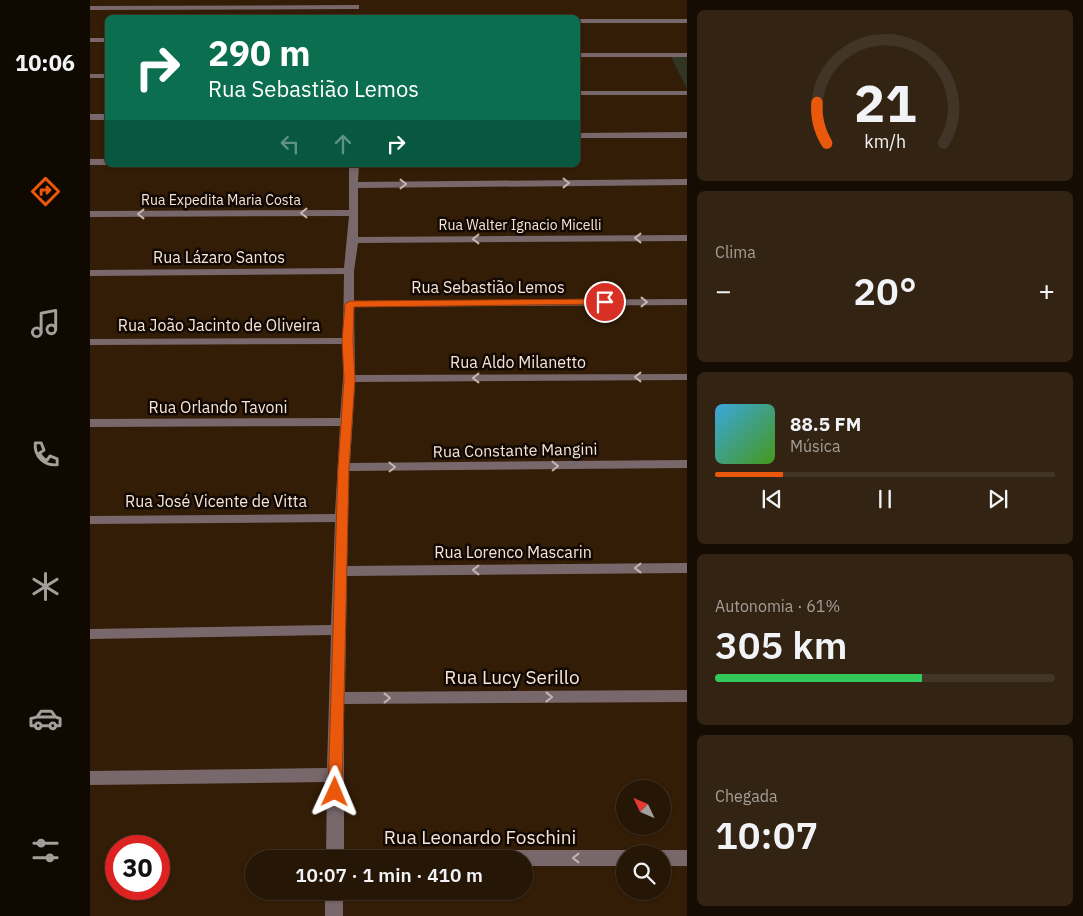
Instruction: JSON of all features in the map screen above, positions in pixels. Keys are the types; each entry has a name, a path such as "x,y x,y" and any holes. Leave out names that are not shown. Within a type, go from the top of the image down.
{"street":[{"path":"90,8 356,3"},
{"path":"580,22 687,21"},
{"path":"90,40 105,40"},
{"path":"580,55 687,55"},
{"path":"90,76 105,76"},
{"path":"580,93 687,93"},
{"path":"90,117 105,117"},
{"path":"580,136 687,135"},
{"path":"90,162 105,162"},
{"path":"336,850 335,776 340,571 343,468 349,379 349,271 353,240 354,167"},
{"path":"354,184 687,182"},
{"name":"Rua Expedita Maria Costa","path":"90,214 352,213"},
{"name":"Rua Walter Ignacio Micelli","path":"353,240 687,238"},
{"name":"Rua Lázaro Santos","path":"90,273 349,271"},
{"name":"Rua Sebastião Lemos","path":"350,304 687,302"},
{"name":"Rua João Jacinto de Oliveira","path":"90,342 348,341"},
{"name":"Rua Aldo Milanetto","path":"349,379 687,377"},
{"name":"Rua Orlando Tavoni","path":"90,423 346,422"},
{"name":"Rua Constante Mangini","path":"343,468 687,464"},
{"name":"Rua José Vicente de Vitta","path":"90,520 342,518"},
{"name":"Rua Lorenco Mascarin","path":"340,571 687,568"},
{"path":"90,634 339,630"},
{"name":"Rua Lucy Serillo","path":"338,698 687,696"},
{"path":"90,778 335,776"},
{"name":"Rua Leonardo Foschini","path":"533,858 616,858"},
{"path":"671,858 687,858"},
{"path":"334,900 334,916"}],"green space":[{"path":"671,57 687,57 687,89"}],"route":[{"path":"335,792 343,468 349,379 348,341 350,304 605,302"}]}
